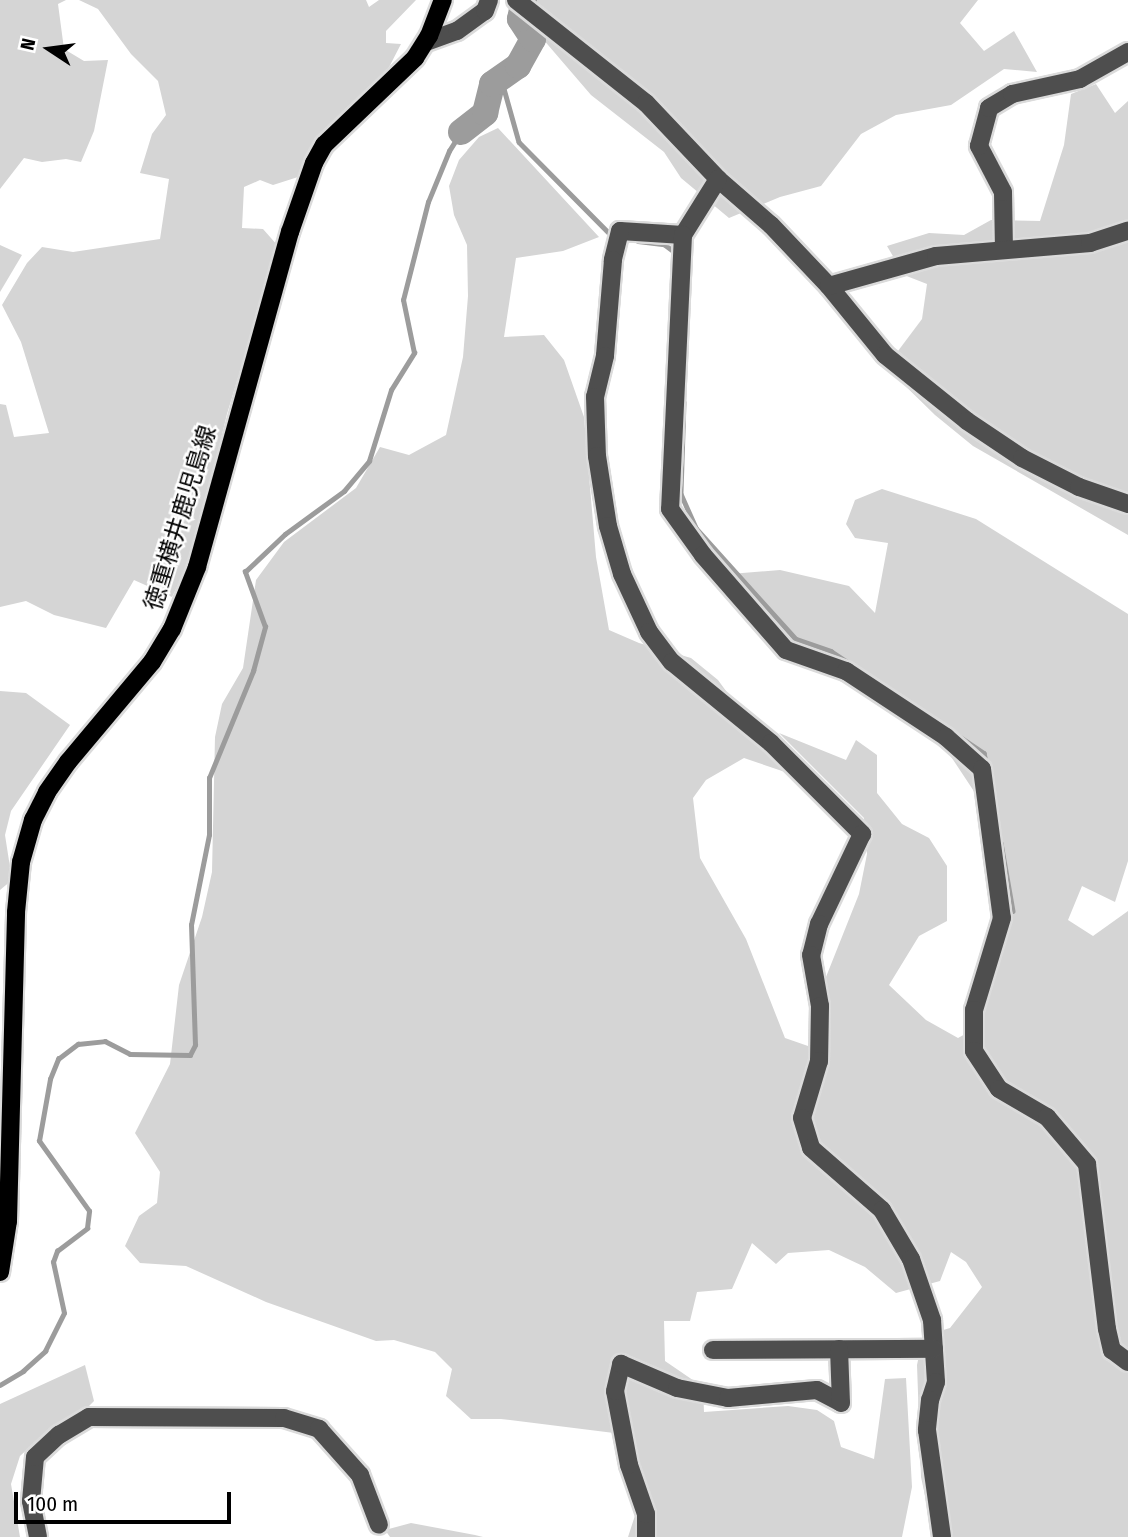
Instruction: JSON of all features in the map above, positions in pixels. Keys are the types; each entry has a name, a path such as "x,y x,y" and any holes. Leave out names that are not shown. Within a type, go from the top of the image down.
{"main road":[{"name":"徳重横井鹿児島線","path":"0,1272 8,1221 16,912 26,840 47,792 68,762 152,662 176,621 197,567 260,334 314,163 336,133 399,77 426,42 443,0"}],"street":[{"path":"426,42 457,31 485,11 489,0"},
{"path":"516,0 646,103 718,179 771,225 830,286 885,355 967,421 1022,458 1079,486 1128,504"},
{"path":"1004,250 1003,192 979,146 989,108 1012,94 1080,79 1128,52"},
{"path":"718,179 683,235 670,509 703,555 786,650 846,671 946,737 982,769 1002,918 975,1010 974,1051 999,1089 1047,1117 1087,1164 1107,1329 1112,1350 1128,1362"},
{"path":"683,235 620,231 613,260 605,356 594,397 597,456 608,526 622,574 649,632 672,662 771,743 862,834 819,924 811,955 820,1006 818,1061 802,1118 811,1148 882,1210 911,1259 932,1320 936,1382 930,1400 927,1430 942,1537"},
{"path":"830,286 936,256 1090,243 1128,231"},
{"path":"646,1537 646,1514 629,1465 615,1391 621,1364 677,1388 728,1398 817,1390 841,1403 839,1349"},
{"path":"713,1350 934,1349"},
{"path":"38,1537 31,1501 34,1457 59,1435 89,1418 284,1418 320,1429 360,1475 379,1525"}],"shaded area":[{"path":"0,0 66,0 58,4 64,49 84,61 108,60 94,131 81,162 66,159 42,162 24,158 0,189"},
{"path":"79,0 366,0 369,7 379,0 416,0 386,31 386,43 401,44 386,73 358,98 313,150 298,177 273,185 260,180 244,187 242,228 263,229 278,246 227,414 201,522 187,567 172,597 134,580 106,628 54,615 26,601 0,607 0,404 6,405 14,437 49,433 21,342 2,305 27,263 42,247 73,252 160,239 169,179 140,173 152,134 166,115 158,81 131,54 98,9"},
{"path":"525,0 978,0 960,23 984,51 1014,31 1037,72 1004,69 951,105 896,115 861,134 821,186 780,197 729,218 681,178 664,152 591,95 542,38"},
{"path":"1096,84 1115,113 1128,101 1128,535 973,446 935,415 886,367 922,319 927,284 904,275 887,246 929,233 964,235 991,220 1040,221 1064,145 1071,94"},
{"path":"498,128 599,237 563,251 516,258 504,337 544,335 564,360 584,417 596,557 609,630 639,643 691,658 718,680 785,772 744,758 706,780 693,798 700,858 746,939 785,1038 808,1046 828,1037 824,982 859,894 867,854 864,818 779,733 846,760 856,740 877,755 877,793 902,824 929,838 947,866 947,921 919,936 889,985 926,1020 958,1038 976,1028 1000,861 983,805 944,746 870,691 815,664 757,621 730,574 780,570 849,586 875,613 888,543 855,538 846,524 855,500 882,489 976,519 1128,614 1128,861 1115,902 1082,886 1068,920 1093,936 1128,911 1128,1537 934,1537 921,1477 917,1365 923,1336 950,1328 982,1287 966,1262 951,1252 940,1281 896,1293 865,1267 829,1250 788,1253 776,1264 752,1243 732,1289 697,1292 690,1321 664,1321 665,1361 703,1387 704,1412 788,1406 817,1410 834,1421 841,1447 874,1459 885,1379 906,1378 912,1487 902,1537 628,1537 645,1485 622,1434 501,1419 471,1419 446,1396 452,1369 435,1352 394,1340 376,1341 266,1302 186,1266 140,1263 125,1246 139,1216 157,1203 160,1172 135,1133 170,1064 179,985 202,917 212,872 215,737 222,704 243,668 256,580 284,542 356,488 380,447 409,455 446,435 463,357 468,296 467,245 454,215 449,186 459,160 479,137"},
{"path":"0,245 22,255 0,292"},
{"path":"0,691 26,693 70,725 11,811 5,835 12,880 0,890"},
{"path":"85,1365 94,1401 81,1414 47,1431 20,1456 11,1484 20,1537 0,1537 0,1404"},
{"path":"411,1523 483,1537 390,1537 385,1530"}],"waterway":[{"path":"461,132 485,113 492,84 518,66 533,39 520,19 524,0"},
{"path":"501,78 519,142 613,237"},
{"path":"0,1385 23,1371 45,1351 64,1313 53,1262 57,1251 87,1228 89,1211 39,1141 50,1079 58,1059 78,1044 105,1041 130,1054 190,1055 195,1045 191,925 209,835 209,778 253,671 265,627 245,572 285,534 344,491 369,461 391,390 414,353 403,300 428,202 449,151 461,132"},
{"path":"638,241 664,244 676,253"},
{"path":"684,402 681,494 696,528 796,639 831,651 867,675"},
{"path":"950,730 984,753 987,766"},
{"path":"1001,843 1013,911"}]}
